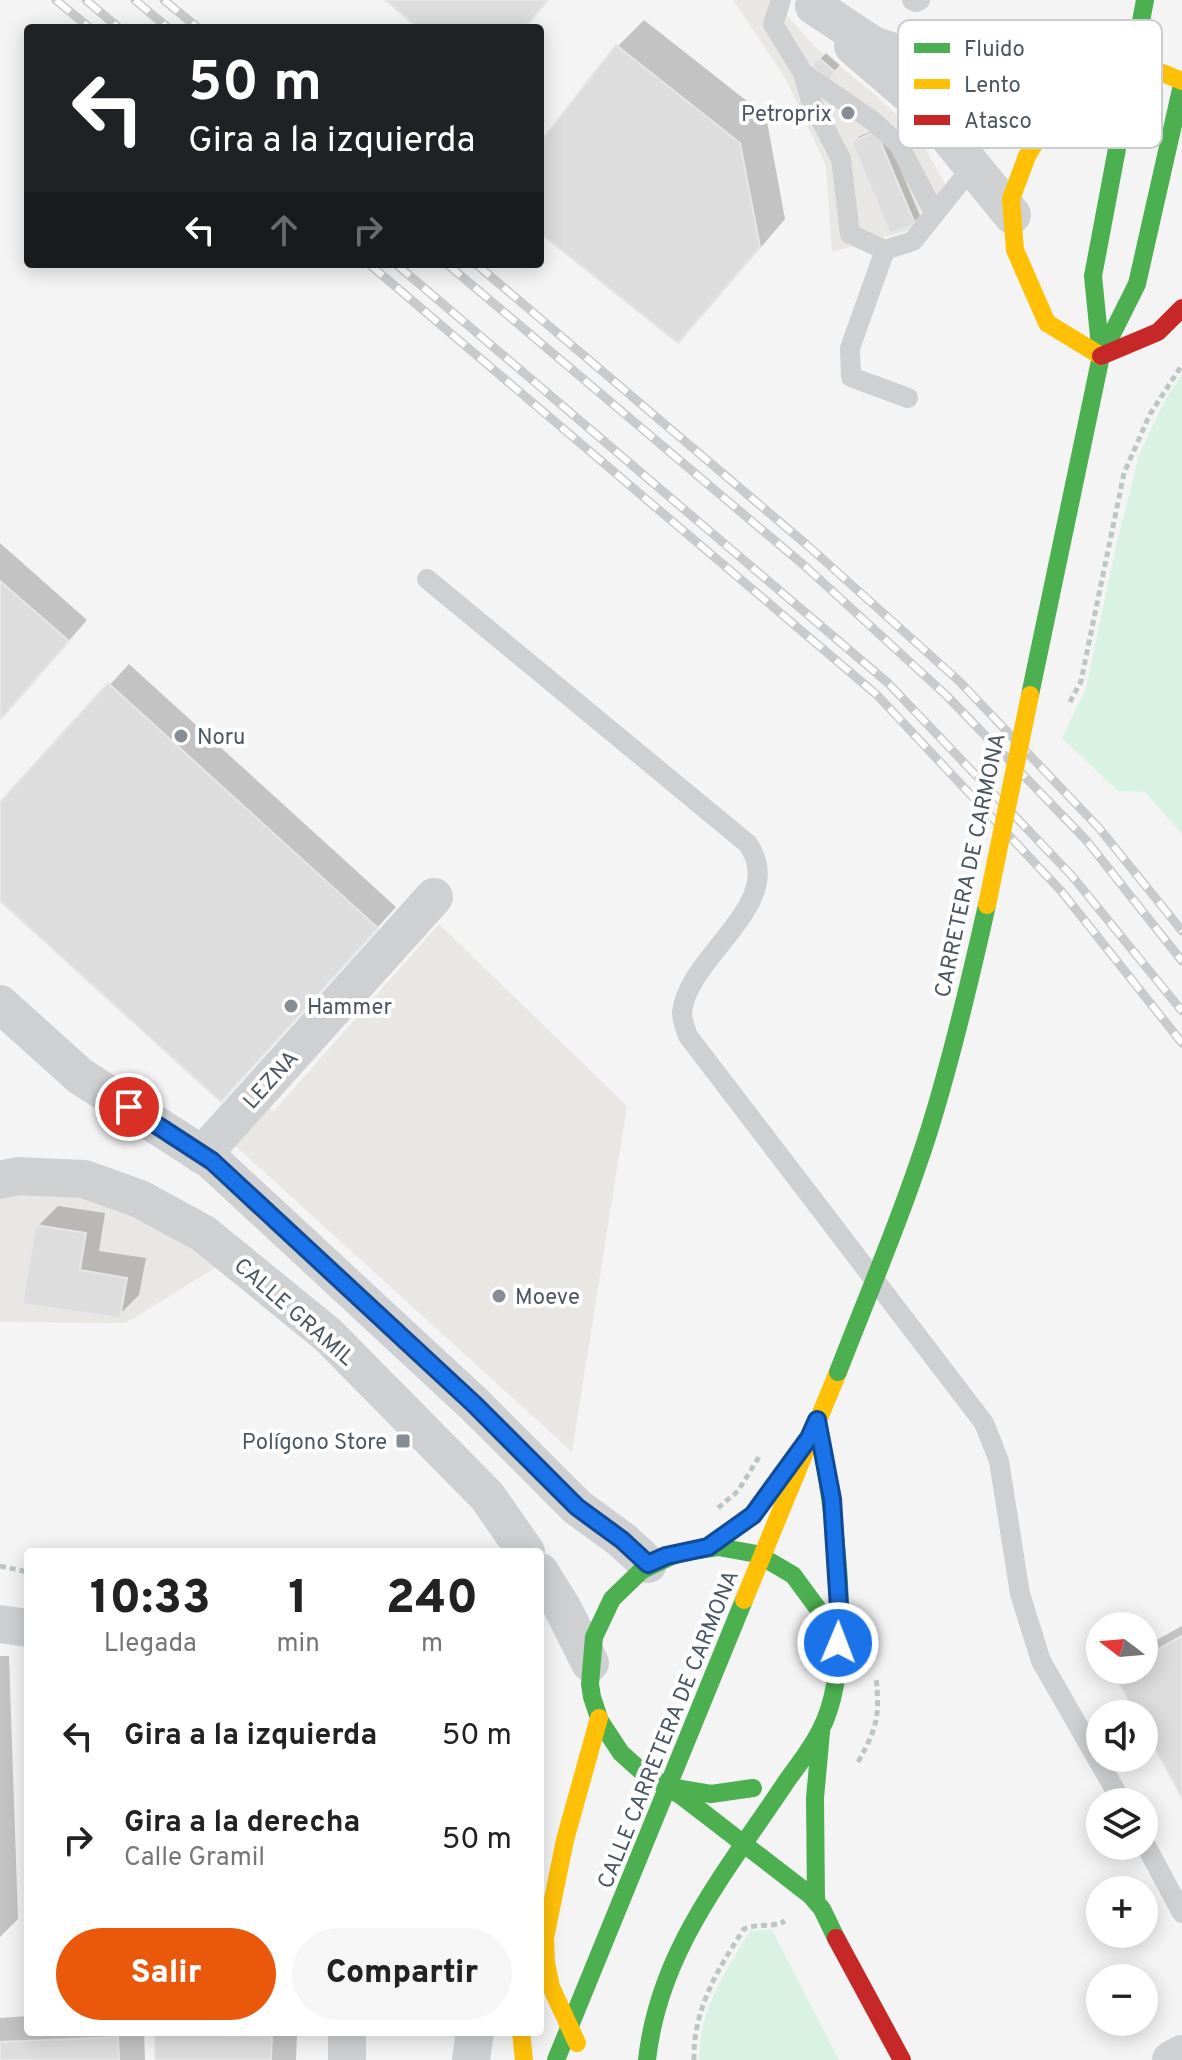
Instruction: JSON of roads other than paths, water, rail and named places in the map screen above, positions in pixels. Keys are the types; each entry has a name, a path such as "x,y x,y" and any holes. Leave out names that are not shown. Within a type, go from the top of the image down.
{"main road":[{"name":"CARRETERA DE CARMONA","path":"1137,20 1145,0"},
{"path":"1162,73 1182,83"},
{"name":"CARRETERA DE CARMONA","path":"838,1372 916,1169 938,1100 987,913 1101,356 1137,284 1182,83"},
{"path":"1032,148 1011,199 1015,250 1047,323 1101,356 1158,332 1182,308"},
{"name":"CARRETERA DE CARMONA","path":"1101,356 1093,276 1106,148"},
{"name":"CALLE CARRETERA DE CARMONA","path":"556,2060 838,1372"},
{"path":"816,1901 815,1798 821,1730 834,1692 840,1623 832,1499 817,1420"},
{"path":"763,1503 809,1438"},
{"path":"708,1547 731,1531"},
{"path":"836,1663 831,1635 821,1610 806,1588 786,1570 763,1556 708,1547 666,1556 648,1564 619,1589 598,1627 590,1663 592,1699 613,1744 628,1761 669,1787 704,1823 744,1845 816,1901 902,2060"},
{"path":"584,2060 551,1987 545,1938 565,1840 599,1718"},
{"path":"704,1823 792,1765 821,1730"},
{"path":"647,2060 654,2008 667,1969 699,1911 821,1730"},
{"path":"669,1787 711,1794 753,1788"},
{"path":"544,1886 565,1840"},
{"path":"635,1872 660,1854"},
{"path":"699,1911 748,1882 766,1880 816,1901"},
{"path":"521,2036 524,2060"}],"street":[{"path":"801,2 873,45 898,54"},
{"path":"801,2 898,85"},
{"path":"958,148 1012,215"},
{"name":"LEZNA","path":"202,1155 434,897"},
{"path":"0,1004 80,1076 202,1155 474,1404 577,1507 622,1540 648,1564"},
{"name":"CALLE GRAMIL","path":"0,1180 18,1176 84,1179 140,1199 204,1234 328,1335 487,1496 523,1548"},
{"path":"544,1578 590,1663"},
{"path":"0,1624 24,1627"},
{"path":"347,2036 347,2060"},
{"path":"471,2060 474,2036"},
{"path":"1171,2060 1182,2054"}],"lane":[{"path":"912,0 920,0"},
{"path":"801,2 773,24 803,73 811,101 841,159 850,234 885,250 913,241 973,166"},
{"path":"803,73 873,121 898,144"},
{"path":"901,148 935,214"},
{"path":"885,250 850,348 851,377 908,398"},
{"path":"427,579 748,844 757,858 756,885 743,917 694,978 686,994 682,1015 688,1036 984,1423 999,1461 1020,1594 1041,1661 1114,1788"},
{"path":"1154,1860 1182,1913"}],"railway":[{"path":"56,0 85,24"},
{"path":"86,0 114,24"},
{"path":"135,0 163,24"},
{"path":"164,0 193,24"},
{"path":"374,268 877,695 1062,892 1182,1043"},
{"path":"401,268 888,683 1072,876 1182,1011"},
{"path":"452,268 806,567 947,696 1086,840 1182,961"},
{"path":"481,268 807,545 959,681 1099,828 1182,931"}],"place":[{"name":"Petroprix","path":"848,113"},
{"name":"Noru","path":"181,736"},
{"name":"Hammer","path":"291,1006"},
{"name":"Moeve","path":"499,1296"},
{"name":"Polígono Store","path":"403,1441"}]}
